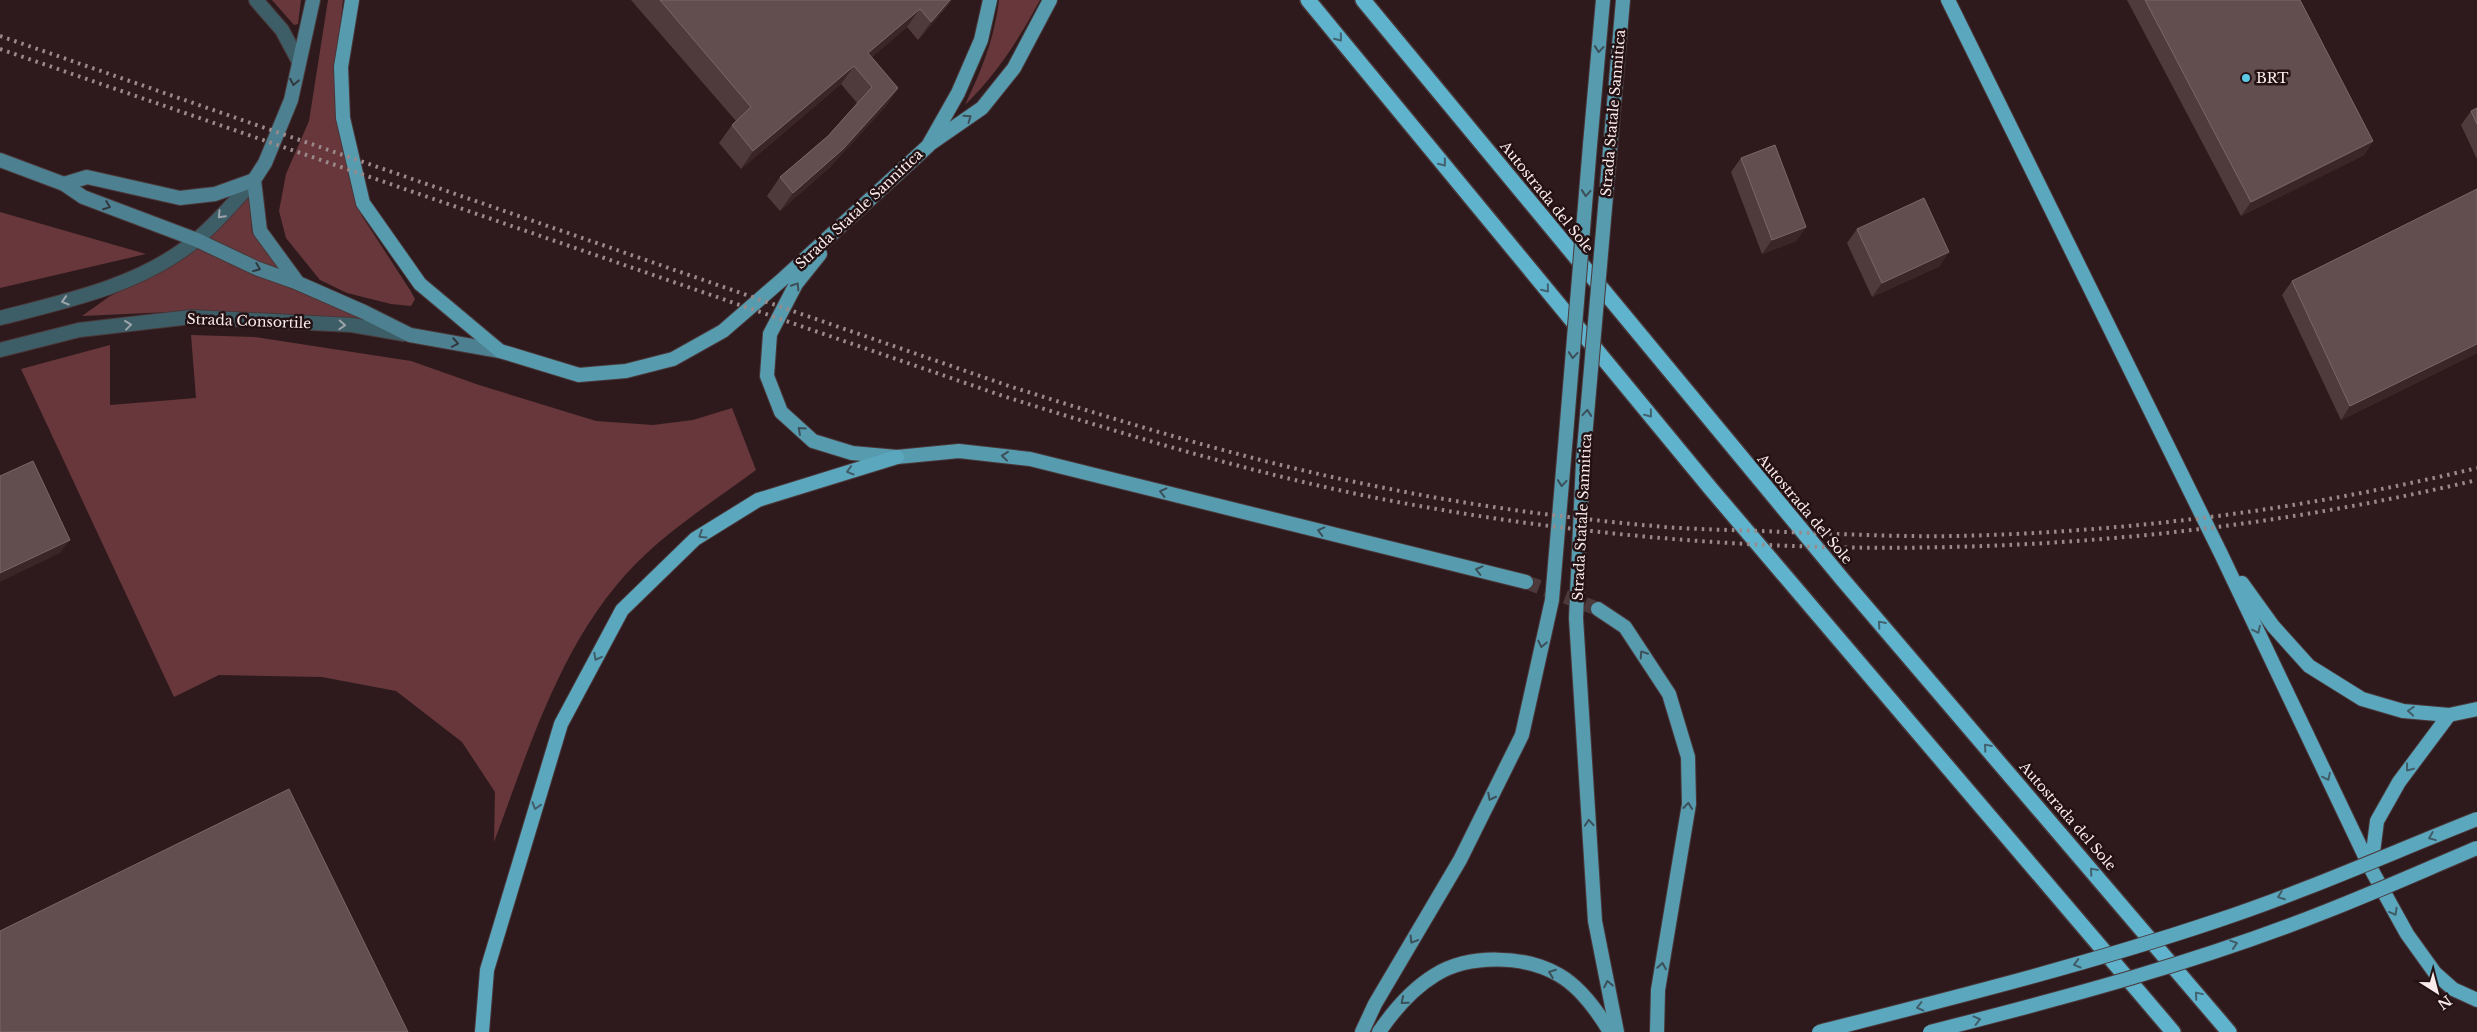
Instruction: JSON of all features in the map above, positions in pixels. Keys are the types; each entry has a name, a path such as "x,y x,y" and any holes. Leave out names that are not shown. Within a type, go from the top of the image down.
{"highway":[{"path":"1308,0 1711,489 2173,1032"},
{"name":"Autostrada del Sole","path":"1363,0 1836,573 2229,1032"},
{"path":"1948,0 2221,554 2371,869 2407,934 2435,973 2452,990 2477,1000"},
{"path":"482,1032 487,970 561,724 622,610 695,539 758,500 896,457"},
{"path":"2221,554 2273,626 2309,666 2362,699 2402,711 2449,715 2477,710"},
{"path":"2371,869 2377,821 2399,782 2449,715"},
{"path":"1819,1032 1982,991 2119,952 2218,920 2477,819"},
{"path":"1930,1032 2142,974 2236,944 2326,911 2477,848"}],"main road":[{"path":"64,184 87,177 180,198 215,194 254,180 265,163 291,100 298,60 313,0"},
{"path":"352,0 340,67 343,118 363,203 420,284 500,351"},
{"name":"Strada Statale Sannitica","path":"500,351 579,375 626,371 674,358 723,331 784,278 928,146 958,93 980,40 990,0"},
{"path":"928,146 982,108 1014,68 1050,0"},
{"name":"Strada Statale Sannitica","path":"1362,1032 1375,1004 1460,860 1522,735 1552,600 1603,0"},
{"name":"Strada Statale Sannitica","path":"1617,1032 1595,921 1577,628 1583,461 1623,0"},
{"path":"0,160 64,184 83,198 197,240 256,268 298,283 410,335 500,351"},
{"path":"254,180 260,231 298,283"},
{"path":"846,220 796,284 770,334 767,376 781,412 813,441 852,453 896,457 959,451 1030,459 1526,582"},
{"path":"1598,609 1625,627 1670,694 1688,757 1689,804 1658,990 1657,1032"},
{"path":"1379,1032 1395,1008 1435,975 1458,965 1513,959 1559,975 1581,994 1610,1032"}],"street":[{"path":"256,0 282,30 298,60"},
{"path":"0,318 106,288 156,266 197,240 254,180"},
{"name":"Strada Consortile","path":"0,350 80,330 191,317 352,325 410,335"}],"shaded area":[{"path":"272,0 301,0 298,24 294,25"},
{"path":"328,0 343,0 336,66 336,114 354,194 362,216 415,299 411,306 391,304 347,293 320,280 286,238 279,211 286,174 309,121"},
{"path":"999,0 1040,0 1007,56 965,105 986,54 994,28"},
{"path":"249,197 252,233 297,291 367,321 191,311 82,316 110,296 158,273 201,245"},
{"path":"0,212 146,254 0,288"},
{"path":"191,335 255,337 411,361 479,385 596,421 653,425 693,420 732,408 756,470 686,520 659,542 618,583 594,616 573,651 537,726 494,842 495,792 462,742 396,691 322,677 219,675 174,697 21,369 110,345 110,405 196,398"}],"building":[{"path":"660,0 950,0 931,22 920,9 868,53 898,88 843,149 793,193 780,177 828,136 872,87 854,66 753,151 732,125 751,107"},
{"name":"BRT","path":"2145,0 2300,0 2373,141 2251,202"},
{"path":"2477,108 2477,124 2471,111"},
{"path":"1775,145 1806,227 1772,240 1741,158"},
{"path":"2477,189 2477,344 2350,406 2292,281"},
{"path":"1924,198 1949,252 1882,283 1857,229"},
{"path":"33,461 70,540 0,573 0,476"},
{"path":"289,789 408,1032 0,1032 0,931"}],"tunnel":[{"path":"1526,582 1598,609"}],"railway":[{"path":"0,36 1006,385 1101,415 1244,456 1341,479 1458,501 1527,512 1665,527 1914,536 2022,534 2153,524 2218,516 2413,483 2477,468"},
{"path":"0,49 1003,396 1242,467 1387,500 1523,522 1659,538 1796,546 1933,547 2070,541 2207,528 2342,508 2477,480"}],"place":[{"name":"BRT","path":"2246,78"}]}
